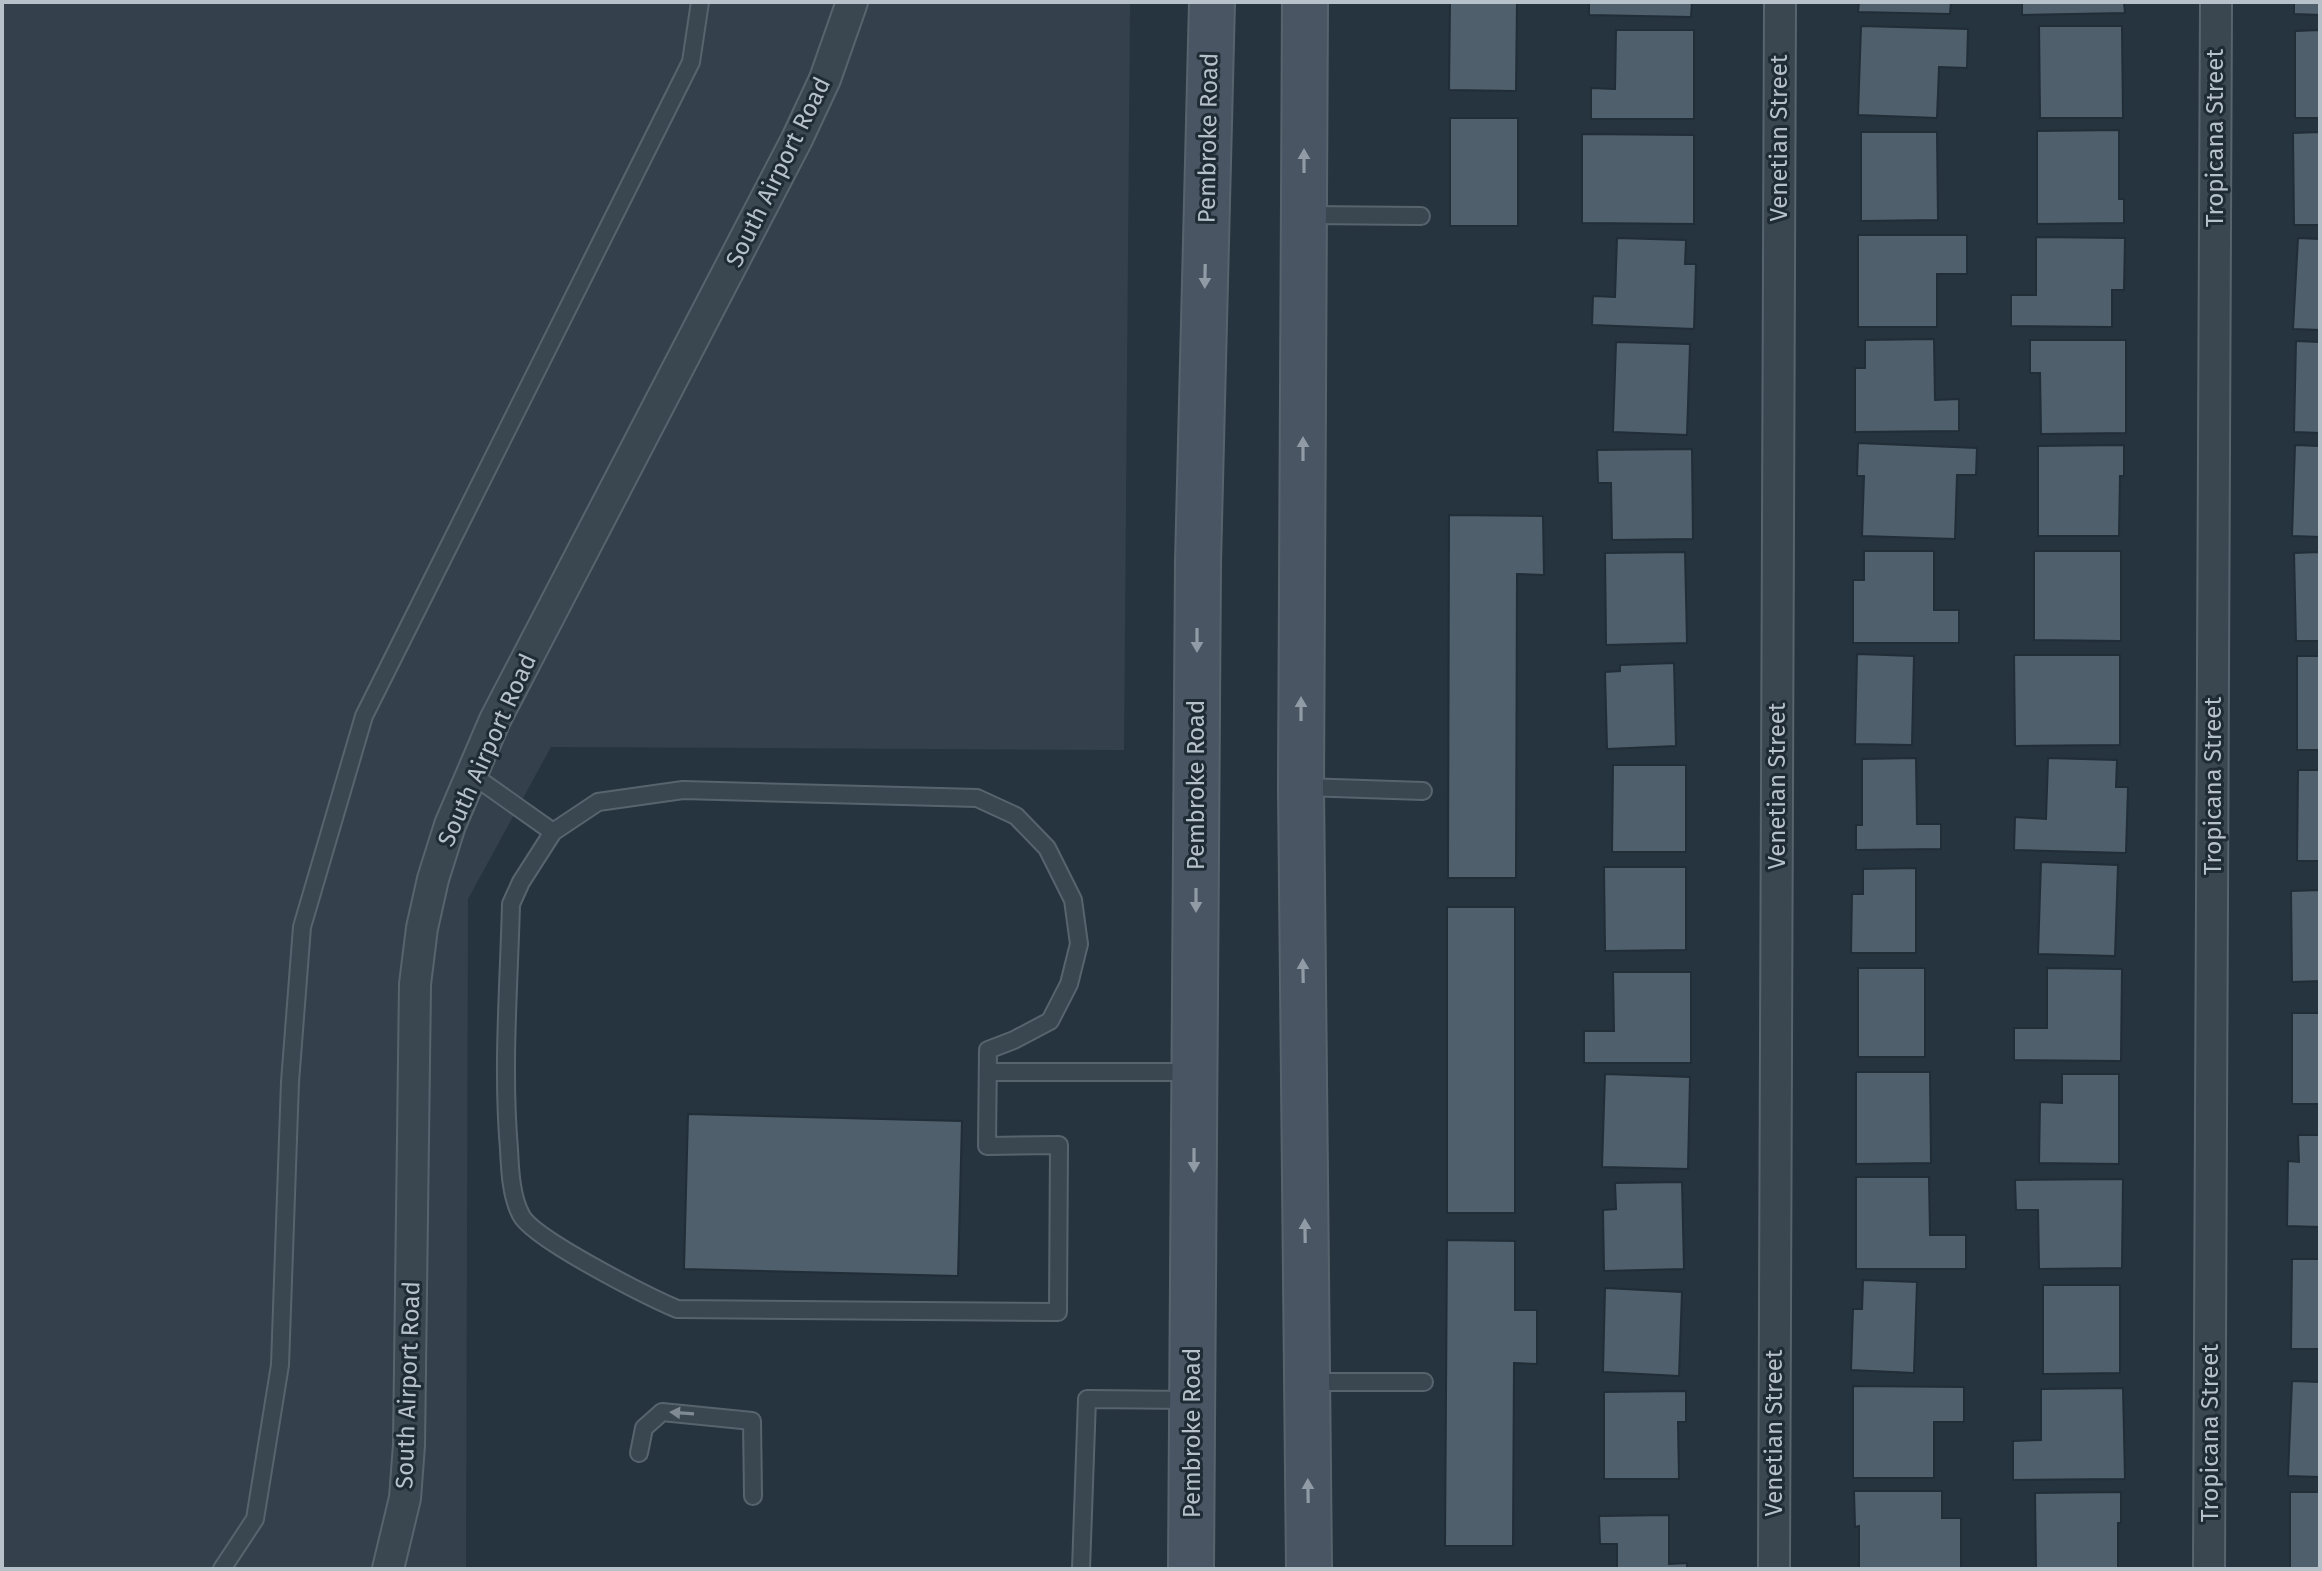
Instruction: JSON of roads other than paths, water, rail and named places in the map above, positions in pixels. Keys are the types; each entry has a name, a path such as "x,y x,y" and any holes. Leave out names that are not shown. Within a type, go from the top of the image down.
{"main road":[{"name":"Pembroke Road","path":"1191,1569 1198,562 1212,2"},
{"path":"1305,2 1301,787 1309,1569"}],"street":[{"name":"South Airport Road","path":"388,1569 405,1498 410,1429 415,984 422,928 433,879 450,825 502,706 797,139 825,79 852,2"},
{"name":"Venetian Street","path":"1774,1569 1780,2"},
{"name":"Tropicana Street","path":"2209,1569 2216,2"}],"lane":[{"path":"222,1569 255,1519 280,1365 290,1082 302,927 364,716 691,62 700,2"},
{"path":"1304,215 1421,216"},
{"path":"471,774 553,832"},
{"path":"1301,787 1423,791"},
{"path":"683,790 977,798 1016,816 1047,848 1054,861 1073,900 1079,944 1069,984 1050,1021 988,1050 987,1146 1059,1145 1058,1312 677,1309 643,1295 550,1241 521,1217 511,1180 505,1108 511,904 521,882 553,832 598,802 683,790"},
{"path":"988,1072 1194,1072"},
{"path":"1307,1382 1424,1382"},
{"path":"1081,1569 1087,1399 1192,1400"},
{"path":"639,1453 644,1428 662,1412 752,1421 753,1496"}]}
